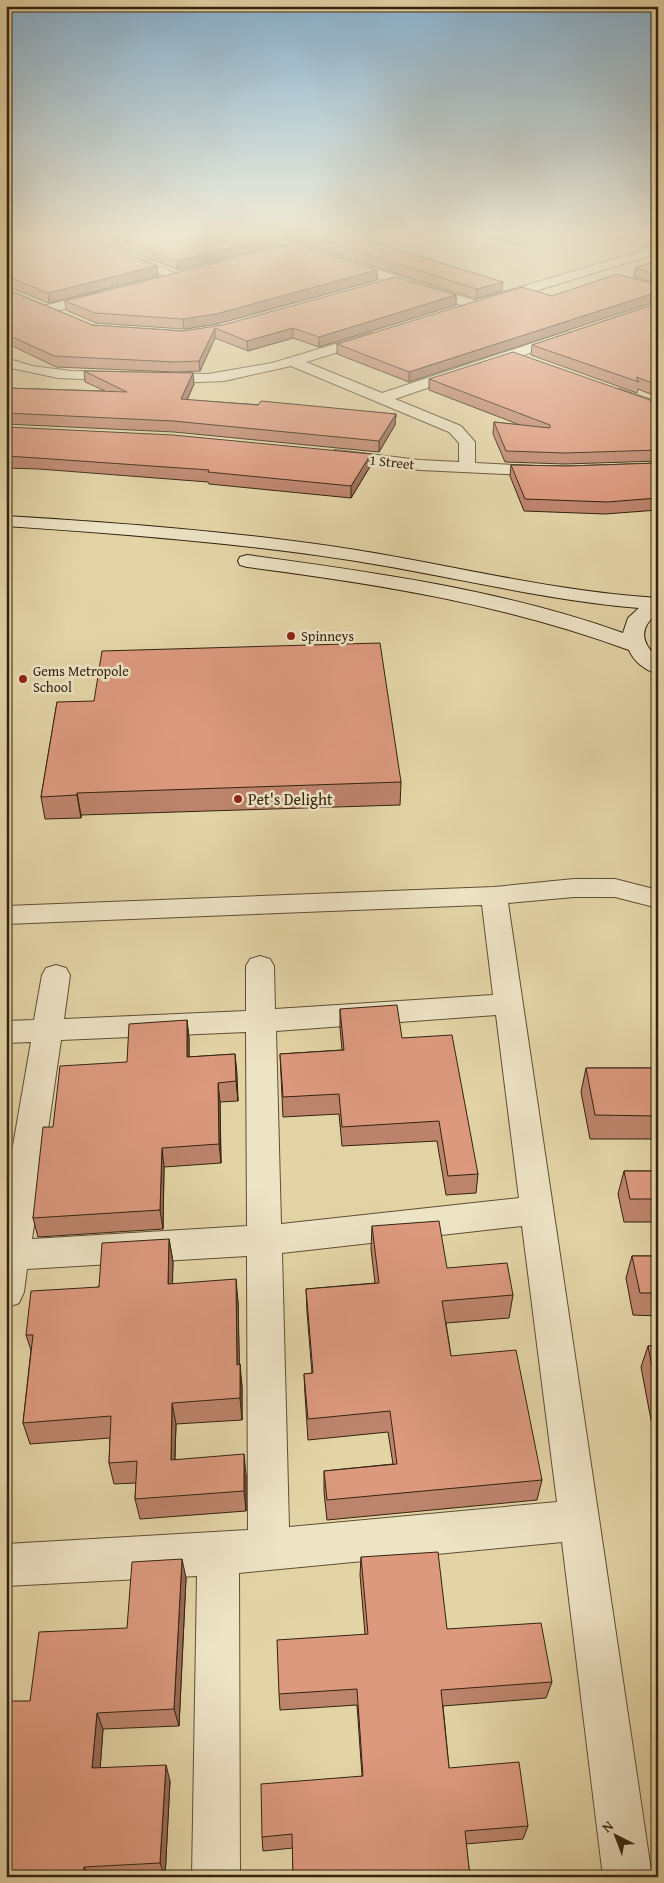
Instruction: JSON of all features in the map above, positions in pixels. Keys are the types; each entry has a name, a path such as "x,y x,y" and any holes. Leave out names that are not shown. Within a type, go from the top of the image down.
{"street":[{"path":"6,362 44,372 181,378 239,375 293,362 389,332"},
{"path":"383,398 577,333"},
{"path":"512,355 530,361"},
{"path":"293,362 456,429 468,442 467,468"},
{"path":"603,387 658,407"},
{"name":"1 Street","path":"323,454 467,468 565,471"},
{"path":"6,521 135,529 307,549 402,563 561,594 657,604"},
{"path":"6,538 176,552"},
{"path":"227,558 314,570 455,594 564,619 635,645"},
{"path":"657,604 638,618 633,635 635,645 641,654 658,668"},
{"path":"6,915 494,896 574,888 615,888 658,899"},
{"path":"494,896 628,1877"},
{"path":"260,966 269,1549"},
{"path":"6,1292 9,1254 56,975"},
{"path":"6,1032 261,1021 508,1004"},
{"path":"9,1254 265,1240 536,1210"},
{"path":"6,1566 218,1554 579,1520"},
{"path":"216,1877 218,1554"}],"building":[{"path":"6,321 82,321 92,325 183,331 238,321 372,321 319,337 293,328 247,341 215,328 199,361 175,362 54,356 6,334"},
{"path":"412,321 568,321 409,372 337,344"},
{"path":"604,321 658,321 658,385 636,377 639,382 532,345"},
{"path":"513,352 650,400 658,412 658,450 566,453 506,451 494,422 550,428 550,425 429,379"},
{"path":"84,371 193,373 181,399 258,405 261,401 396,414 379,441 173,421 6,413 6,388 127,392"},
{"path":"6,427 173,435 371,454 351,486 208,472 209,470 6,456"},
{"path":"658,463 658,498 607,502 525,499 511,465 567,466"},
{"path":"380,643 401,782 77,793 77,795 41,797 57,702 94,701 102,651"},
{"path":"397,1005 402,1038 452,1035 478,1174 448,1176 439,1121 342,1127 339,1094 283,1097 280,1054 344,1050 340,1009"},
{"path":"187,1020 187,1057 235,1054 236,1081 218,1083 219,1144 162,1148 160,1210 33,1218 43,1127 53,1127 60,1066 127,1062 129,1024"},
{"path":"586,1068 658,1068 658,1116 595,1115"},
{"path":"624,1171 658,1171 658,1199 630,1199"},
{"path":"439,1221 447,1268 507,1263 513,1295 442,1301 451,1356 516,1350 542,1480 327,1500 324,1471 397,1464 390,1411 308,1419 304,1374 313,1373 306,1289 379,1283 372,1226"},
{"path":"169,1239 168,1284 236,1279 237,1365 240,1364 240,1398 172,1403 171,1460 244,1454 244,1491 135,1499 137,1461 109,1463 111,1416 23,1423 33,1335 26,1335 31,1291 99,1287 102,1243"},
{"path":"632,1256 658,1256 658,1293 640,1293"},
{"path":"648,1346 658,1346 658,1396"},
{"path":"438,1552 447,1629 541,1623 552,1682 441,1690 449,1768 519,1762 528,1826 465,1831 470,1877 379,1877 379,1874 293,1877 292,1834 262,1837 261,1784 363,1776 357,1689 279,1694 277,1640 368,1634 361,1557"},
{"path":"182,1559 174,1709 97,1713 92,1768 166,1765 160,1863 84,1867 83,1877 6,1877 6,1701 30,1701 39,1632 127,1628 132,1562"}],"place":[{"name":"Spinneys","path":"291,636"},
{"name":"Gems Metropole School","path":"23,679"},
{"name":"Pet's Delight","path":"238,799"}]}
